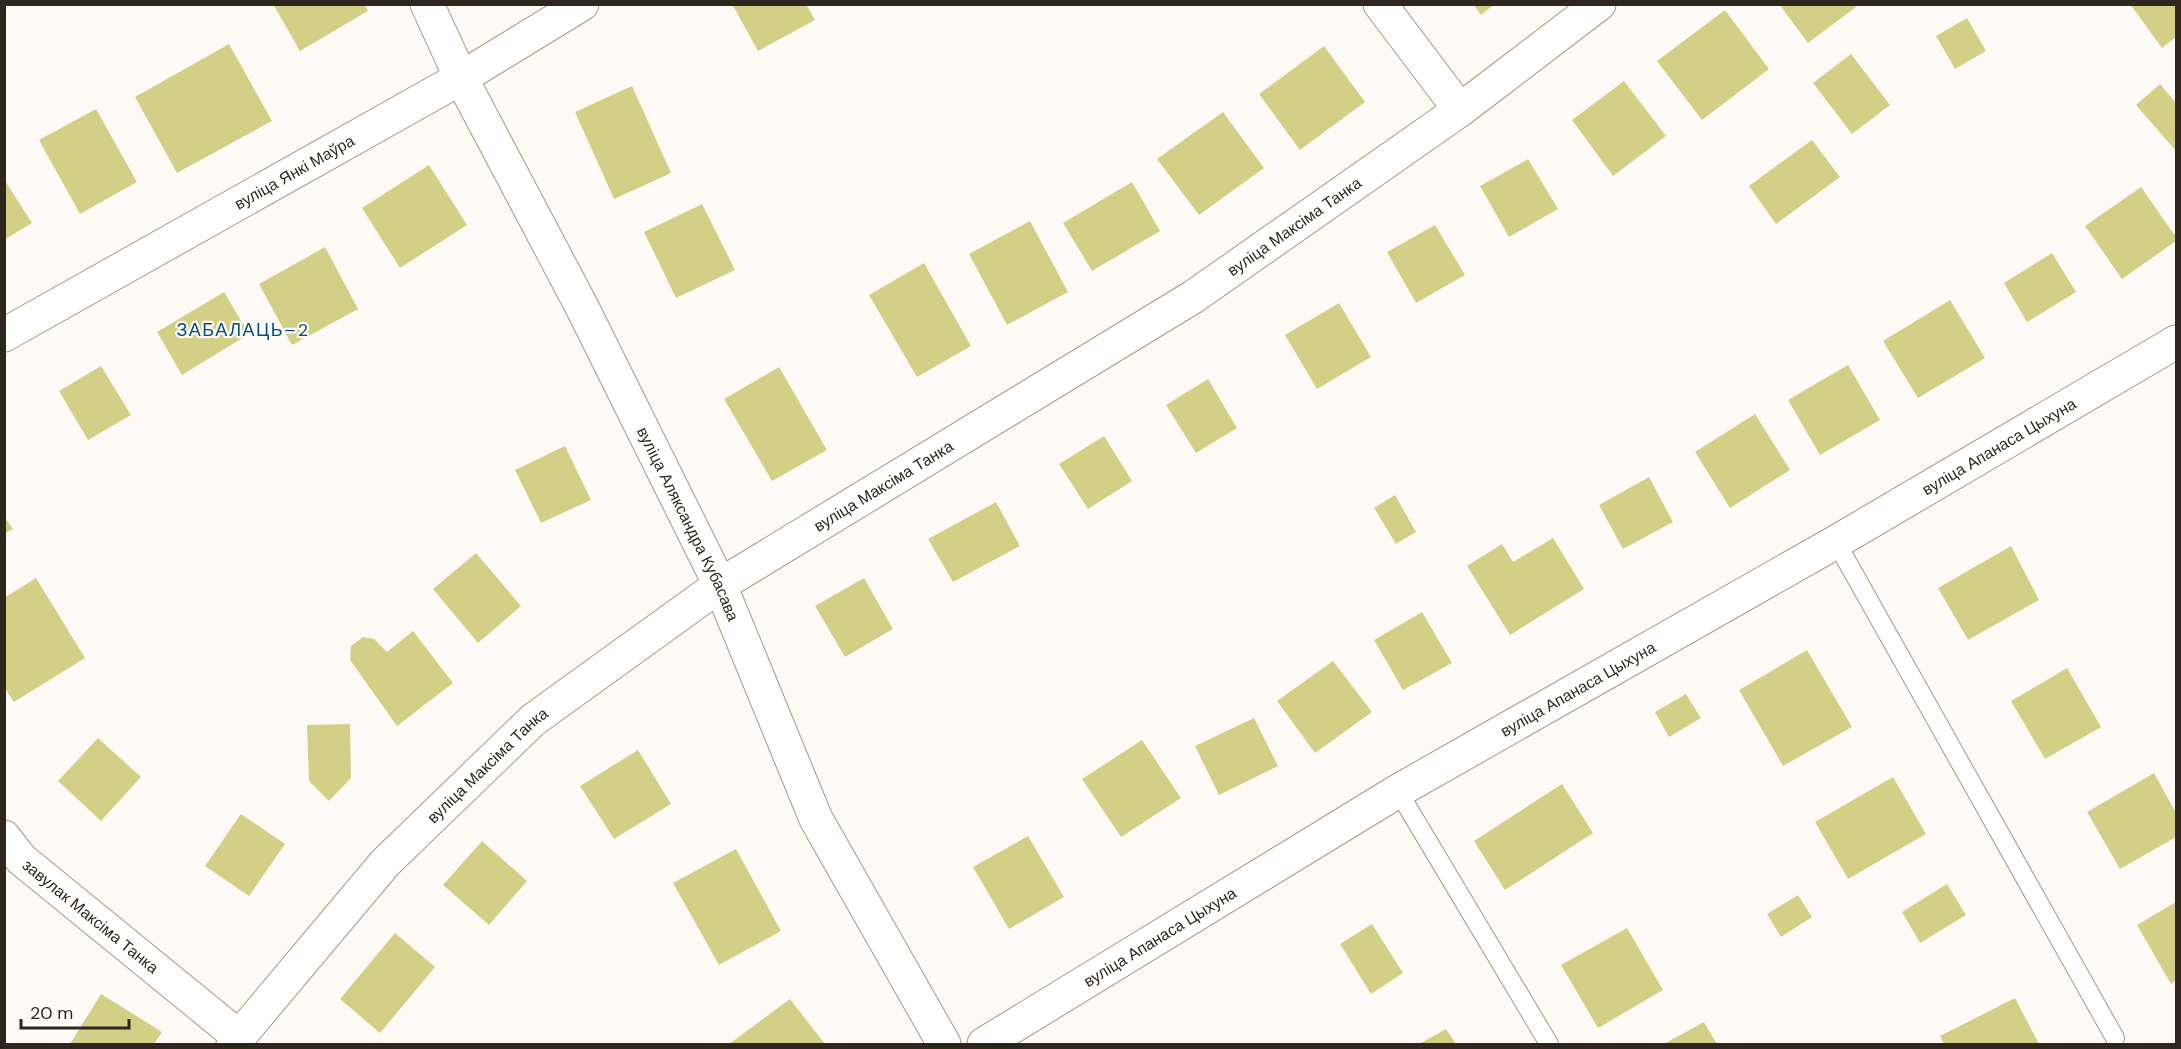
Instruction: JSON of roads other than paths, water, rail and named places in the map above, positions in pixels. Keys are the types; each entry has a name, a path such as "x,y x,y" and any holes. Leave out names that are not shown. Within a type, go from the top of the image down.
{"street":[{"name":"вуліца Аляксандра Кубасава","path":"427,4 461,78 583,309 720,585 816,819 944,1044"},
{"name":"вуліца Янкі Маўра","path":"4,335 461,78 582,4"},
{"path":"1380,4 1460,110"},
{"name":"вуліца Максіма Танка","path":"235,1040 385,863 533,720 720,585 1193,297 1460,110 1599,4"},
{"name":"вуліца Апанаса Цыхуна","path":"984,1044 1398,790 1836,542 2176,342"},
{"name":"завулак Максіма Танка","path":"4,837 21,859 235,1040"}],"lane":[{"path":"1836,542 2115,1038"},
{"path":"1398,790 1550,1044"}],"district":[{"name":"ЗАБАЛАЦЬ–2","path":"243,330"}]}
